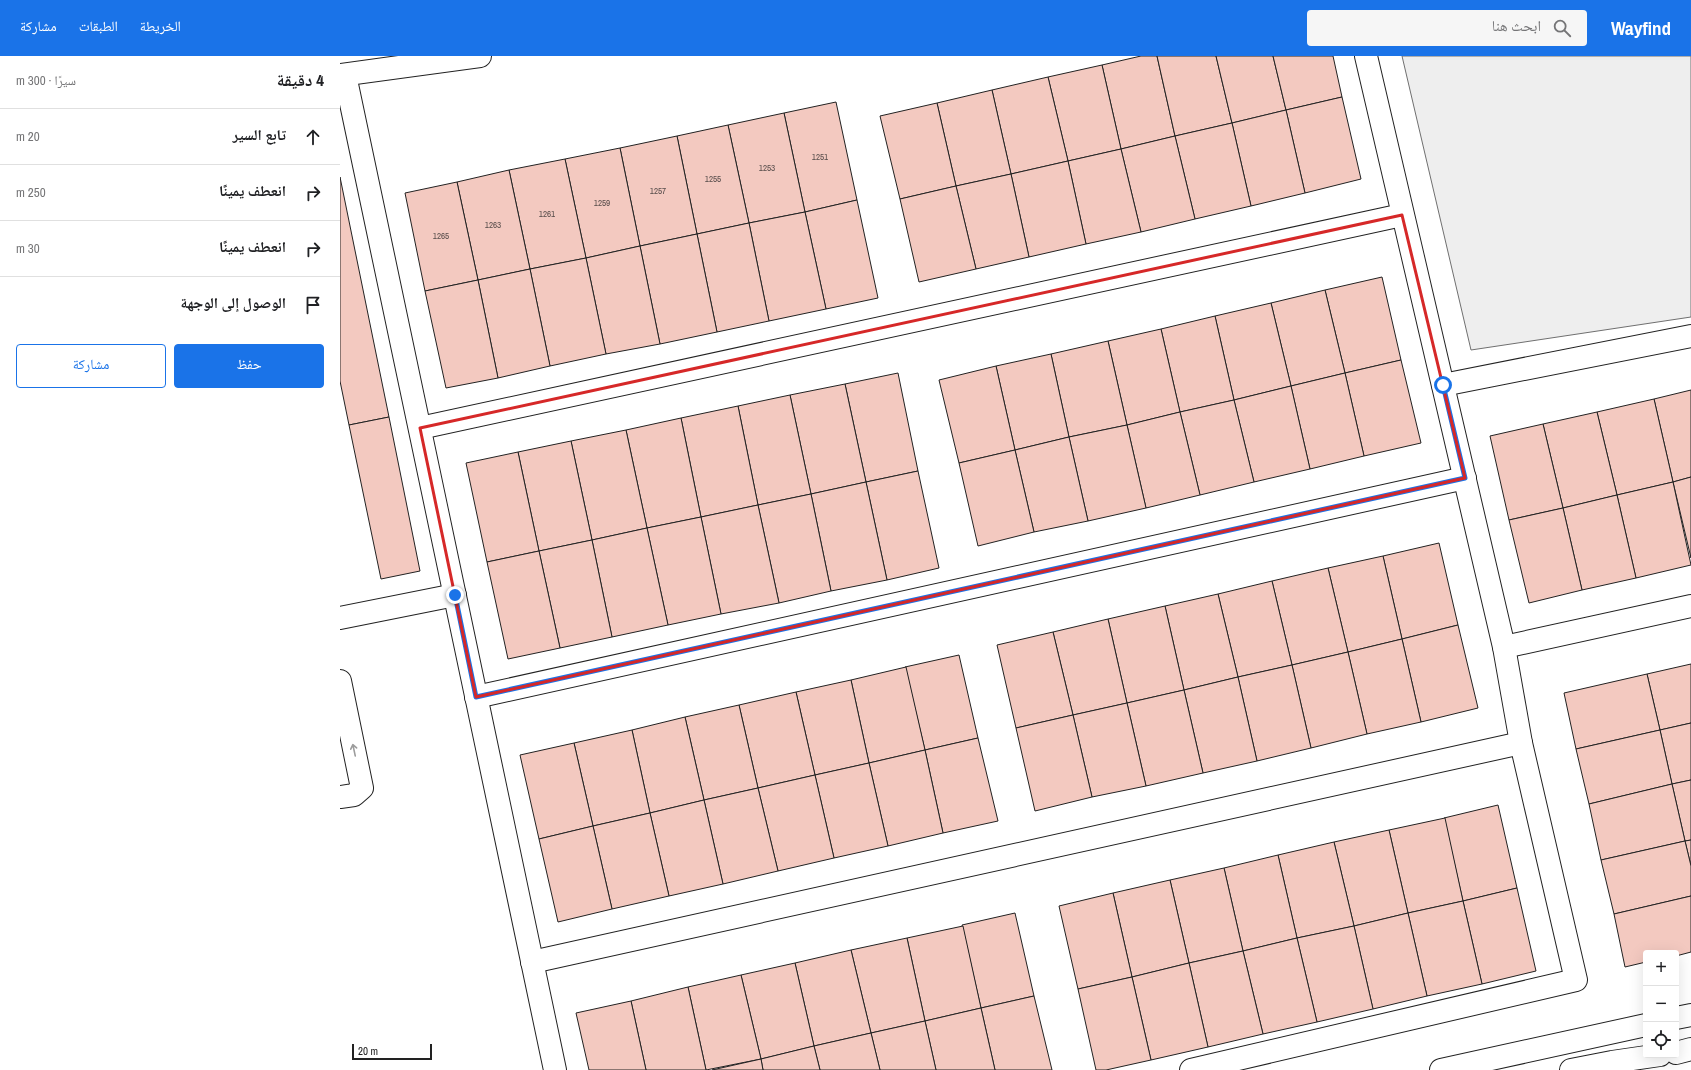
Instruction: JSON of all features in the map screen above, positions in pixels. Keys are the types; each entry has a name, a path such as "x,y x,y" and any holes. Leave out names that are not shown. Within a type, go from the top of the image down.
{"street":[{"path":"480,56 342,75 420,428 555,1070"},
{"path":"1191,1070 1576,980 1521,743 1504,647 1366,56"},
{"path":"420,428 1402,215"},
{"path":"1443,385 1691,336"},
{"path":"476,697 1465,478"},
{"path":"340,618 455,595"},
{"path":"1504,647 1691,606"},
{"path":"340,681 362,788 354,795 340,797"},
{"path":"532,962 1521,743"},
{"path":"1679,1017 1691,1015"},
{"path":"1441,1070 1643,1026"},
{"path":"1679,1052 1691,1049"},
{"path":"1571,1070 1643,1058"}],"highlighted area":[{"path":"1402,215 1465,478 476,697 420,428"}],"shaded area":[{"path":"1402,56 1691,56 1691,317 1471,350"}],"building":[{"path":"1141,56 1157,56 1175,136 1121,149 1102,65"},
{"path":"1157,56 1216,56 1232,123 1175,136"},
{"path":"1216,56 1273,56 1286,110 1232,123"},
{"path":"1273,56 1333,56 1342,97 1286,110"},
{"path":"1102,65 1121,149 1068,161 1048,77"},
{"path":"1048,77 1068,161 1011,174 992,90"},
{"path":"992,90 1011,174 956,186 937,103"},
{"path":"1342,97 1361,179 1305,193 1286,110"},
{"path":"836,102 857,200 805,212 784,113"},
{"path":"937,103 956,186 900,199 880,116"},
{"path":"1286,110 1305,193 1251,206 1232,123"},
{"path":"784,113 805,212 749,223 728,125"},
{"path":"1232,123 1251,206 1195,219 1175,136"},
{"path":"728,125 749,223 697,234 677,136"},
{"path":"677,136 697,234 640,246 620,148"},
{"path":"1175,136 1195,219 1141,232 1121,149"},
{"path":"620,148 640,246 586,258 565,159"},
{"path":"1121,149 1141,232 1086,244 1068,161"},
{"path":"565,159 586,258 530,269 509,170"},
{"path":"1068,161 1086,244 1029,257 1011,174"},
{"path":"509,170 530,269 478,280 457,182"},
{"path":"1011,174 1029,257 976,269 956,186"},
{"path":"340,177 389,417 349,425 340,381"},
{"path":"457,182 478,280 425,291 405,193"},
{"path":"956,186 976,269 919,282 900,199"},
{"path":"857,200 878,298 826,309 805,212"},
{"path":"805,212 826,309 769,321 749,223"},
{"path":"749,223 769,321 717,332 697,234"},
{"path":"697,234 717,332 660,344 640,246"},
{"path":"640,246 660,344 606,354 586,258"},
{"path":"586,258 606,354 550,366 530,269"},
{"path":"530,269 550,366 498,378 478,280"},
{"path":"1382,277 1401,360 1345,373 1325,290"},
{"path":"478,280 498,378 446,388 425,291"},
{"path":"1325,290 1345,373 1291,386 1271,303"},
{"path":"1271,303 1291,386 1234,400 1215,316"},
{"path":"1215,316 1234,400 1180,412 1161,329"},
{"path":"1161,329 1180,412 1127,425 1108,341"},
{"path":"1108,341 1127,425 1069,437 1051,354"},
{"path":"1051,354 1069,437 1015,450 996,366"},
{"path":"1401,360 1421,443 1364,456 1345,373"},
{"path":"996,366 1015,450 959,463 939,380"},
{"path":"898,373 918,471 866,482 845,384"},
{"path":"1345,373 1364,456 1310,469 1291,386"},
{"path":"845,384 866,482 811,494 790,395"},
{"path":"1291,386 1310,469 1254,482 1234,400"},
{"path":"1691,390 1691,477 1673,482 1654,399"},
{"path":"790,395 811,494 758,505 738,406"},
{"path":"1654,399 1673,482 1617,495 1597,412"},
{"path":"1234,400 1254,482 1200,495 1180,412"},
{"path":"738,406 758,505 701,517 681,418"},
{"path":"1180,412 1200,495 1146,508 1127,425"},
{"path":"1597,412 1617,495 1563,508 1543,424"},
{"path":"389,417 420,571 381,579 349,425"},
{"path":"681,418 701,517 647,528 626,430"},
{"path":"1543,424 1563,508 1509,520 1490,436"},
{"path":"1127,425 1146,508 1088,521 1069,437"},
{"path":"626,430 647,528 592,540 571,441"},
{"path":"1069,437 1088,521 1034,532 1015,450"},
{"path":"571,441 592,540 539,551 518,452"},
{"path":"1015,450 1034,532 978,546 959,463"},
{"path":"518,452 539,551 487,562 466,463"},
{"path":"918,471 939,568 887,580 866,482"},
{"path":"1691,477 1691,558 1673,482"},
{"path":"866,482 887,580 831,591 811,494"},
{"path":"1673,482 1691,565 1636,578 1617,495"},
{"path":"811,494 831,591 779,603 758,505"},
{"path":"1617,495 1636,578 1582,590 1563,508"},
{"path":"758,505 779,603 721,614 701,517"},
{"path":"1563,508 1582,590 1529,603 1509,520"},
{"path":"701,517 721,614 668,625 647,528"},
{"path":"647,528 668,625 612,637 592,540"},
{"path":"592,540 612,637 560,648 539,551"},
{"path":"1439,543 1458,625 1402,639 1383,556"},
{"path":"539,551 560,648 508,659 487,562"},
{"path":"1383,556 1402,639 1348,652 1328,568"},
{"path":"1328,568 1348,652 1292,665 1272,581"},
{"path":"1272,581 1292,665 1238,677 1218,594"},
{"path":"1218,594 1238,677 1184,690 1165,606"},
{"path":"1165,606 1184,690 1127,703 1108,619"},
{"path":"1108,619 1127,703 1073,715 1053,632"},
{"path":"1458,625 1478,708 1421,722 1402,639"},
{"path":"1053,632 1073,715 1016,728 997,645"},
{"path":"1402,639 1421,722 1367,734 1348,652"},
{"path":"1348,652 1367,734 1311,748 1292,665"},
{"path":"959,655 978,738 925,750 905,667"},
{"path":"1691,664 1691,723 1660,730 1647,674"},
{"path":"1292,665 1311,748 1257,761 1238,677"},
{"path":"906,667 925,750 869,763 851,680"},
{"path":"1647,674 1660,730 1576,749 1564,693"},
{"path":"1238,677 1257,761 1203,773 1184,690"},
{"path":"851,680 869,763 815,775 796,692"},
{"path":"1184,690 1203,773 1146,786 1127,703"},
{"path":"796,692 815,775 758,788 739,705"},
{"path":"1127,703 1146,786 1092,797 1073,715"},
{"path":"739,705 758,788 704,800 685,717"},
{"path":"1073,715 1092,797 1035,811 1016,728"},
{"path":"685,717 704,800 650,813 632,730"},
{"path":"1691,723 1691,780 1672,784 1660,730"},
{"path":"632,730 650,813 593,826 574,743"},
{"path":"1660,730 1672,784 1589,804 1576,749"},
{"path":"978,738 998,821 943,833 925,750"},
{"path":"574,743 593,826 539,839 520,755"},
{"path":"925,750 943,833 888,846 869,763"},
{"path":"869,763 888,846 834,858 815,775"},
{"path":"815,775 834,858 778,871 758,788"},
{"path":"1691,780 1691,840 1685,841 1672,784"},
{"path":"1672,784 1685,841 1601,860 1589,804"},
{"path":"758,788 778,871 723,884 704,800"},
{"path":"704,800 723,884 669,896 650,813"},
{"path":"1498,805 1517,888 1463,901 1444,818"},
{"path":"650,813 669,896 612,909 593,826"},
{"path":"1445,818 1463,901 1408,913 1389,830"},
{"path":"593,826 612,909 558,922 539,839"},
{"path":"1389,830 1408,913 1354,926 1334,842"},
{"path":"1691,840 1691,866 1685,841"},
{"path":"1685,841 1691,866 1691,896 1614,914 1601,860"},
{"path":"1334,842 1354,926 1297,938 1278,855"},
{"path":"1278,855 1297,938 1243,951 1224,868"},
{"path":"1224,868 1243,951 1189,963 1170,880"},
{"path":"1170,880 1189,963 1132,977 1113,893"},
{"path":"1517,888 1536,971 1482,984 1463,901"},
{"path":"1113,893 1132,977 1078,989 1059,906"},
{"path":"1691,896 1691,952 1679,955 1679,950 1643,950 1643,963 1625,967 1614,914"},
{"path":"1463,901 1482,984 1427,996 1408,913"},
{"path":"1015,913 1034,996 981,1008 962,925"},
{"path":"1408,913 1427,996 1373,1009 1354,926"},
{"path":"963,926 981,1008 925,1021 907,938"},
{"path":"1354,926 1373,1009 1317,1022 1297,938"},
{"path":"907,938 925,1021 871,1033 851,950"},
{"path":"1297,938 1317,1022 1263,1034 1243,951"},
{"path":"851,950 871,1033 814,1046 795,963"},
{"path":"1243,951 1263,1034 1208,1047 1189,963"},
{"path":"795,963 814,1046 761,1059 741,975"},
{"path":"1189,963 1208,1047 1151,1060 1132,977"},
{"path":"741,975 761,1059 706,1070 688,987"},
{"path":"1132,977 1151,1060 1106,1070 1096,1070 1078,989"},
{"path":"688,987 706,1070 646,1070 631,1001"},
{"path":"1034,996 1052,1070 995,1070 981,1008"},
{"path":"631,1001 646,1070 589,1070 576,1013"},
{"path":"981,1008 995,1070 936,1070 925,1021"},
{"path":"925,1021 936,1070 880,1070 871,1033"},
{"path":"871,1033 880,1070 820,1070 814,1046"},
{"path":"814,1046 820,1070 763,1070 761,1059"},
{"path":"761,1059 763,1070 712,1070"}],"route":[{"path":"455,595 476,697 1465,478 1443,385"}]}
